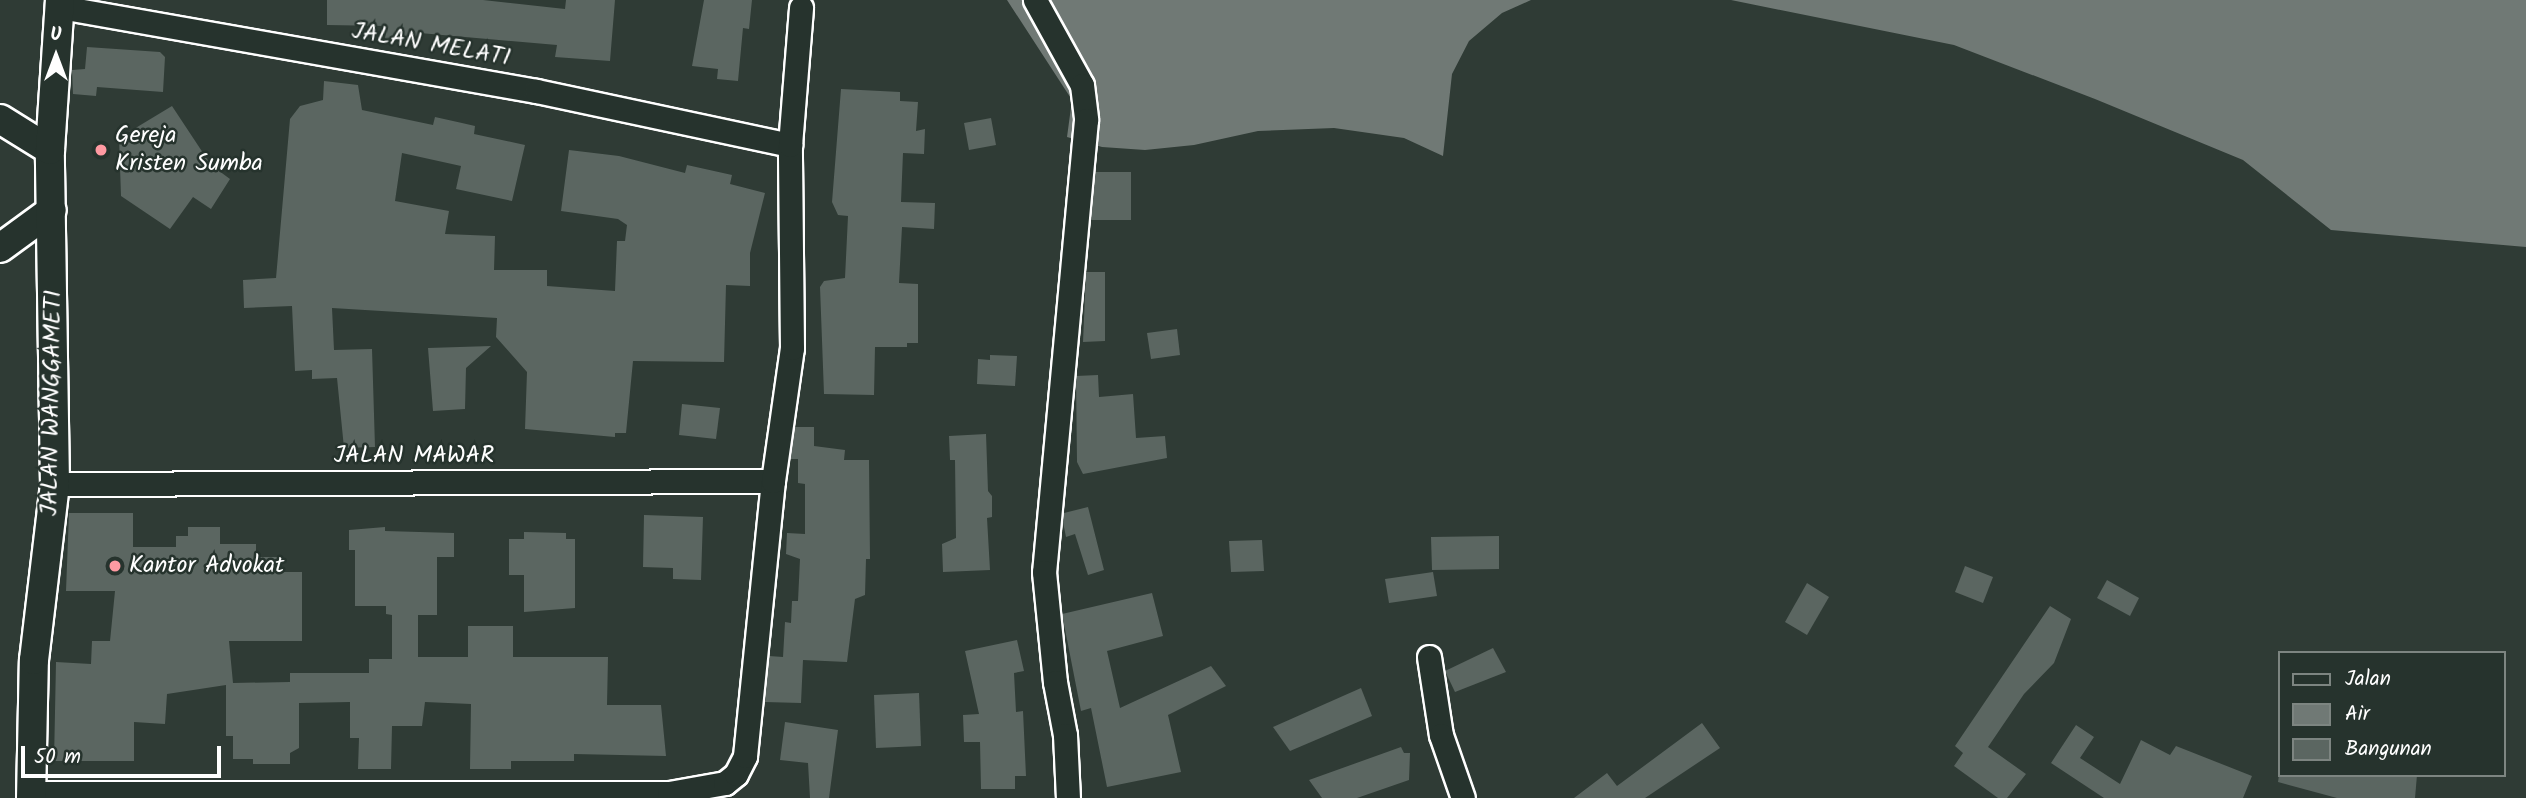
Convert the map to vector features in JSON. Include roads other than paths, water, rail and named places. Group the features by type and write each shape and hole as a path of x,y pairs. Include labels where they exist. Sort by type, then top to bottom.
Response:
{"street":[{"path":"1035,0 1082,85 1086,120 1044,572 1056,692 1065,735 1068,798"},
{"name":"JALAN MELATI","path":"60,4 536,91 790,145"},
{"name":"JALAN WANGGAMETI","path":"31,795 34,660 55,484 50,150 60,4"},
{"path":"31,795 669,793 725,783 736,774 745,756 773,481 792,348 790,145 802,7"},
{"path":"0,119 50,150"},
{"path":"0,248 52,210"},
{"name":"JALAN MAWAR","path":"55,484 773,481"},
{"path":"1429,657 1441,735 1463,798"}],"water":[{"path":"1007,0 1531,0 1502,13 1469,41 1452,74 1443,156 1404,138 1334,128 1258,131 1194,145 1145,150 1102,147 1067,137 1072,100"},
{"path":"1731,0 2526,0 2526,247 2331,230 2243,160 2095,99 1954,45"}],"place":[{"name":"Gereja Kristen Sumba","path":"101,150"},
{"name":"Kantor Advokat","path":"115,566"}]}
